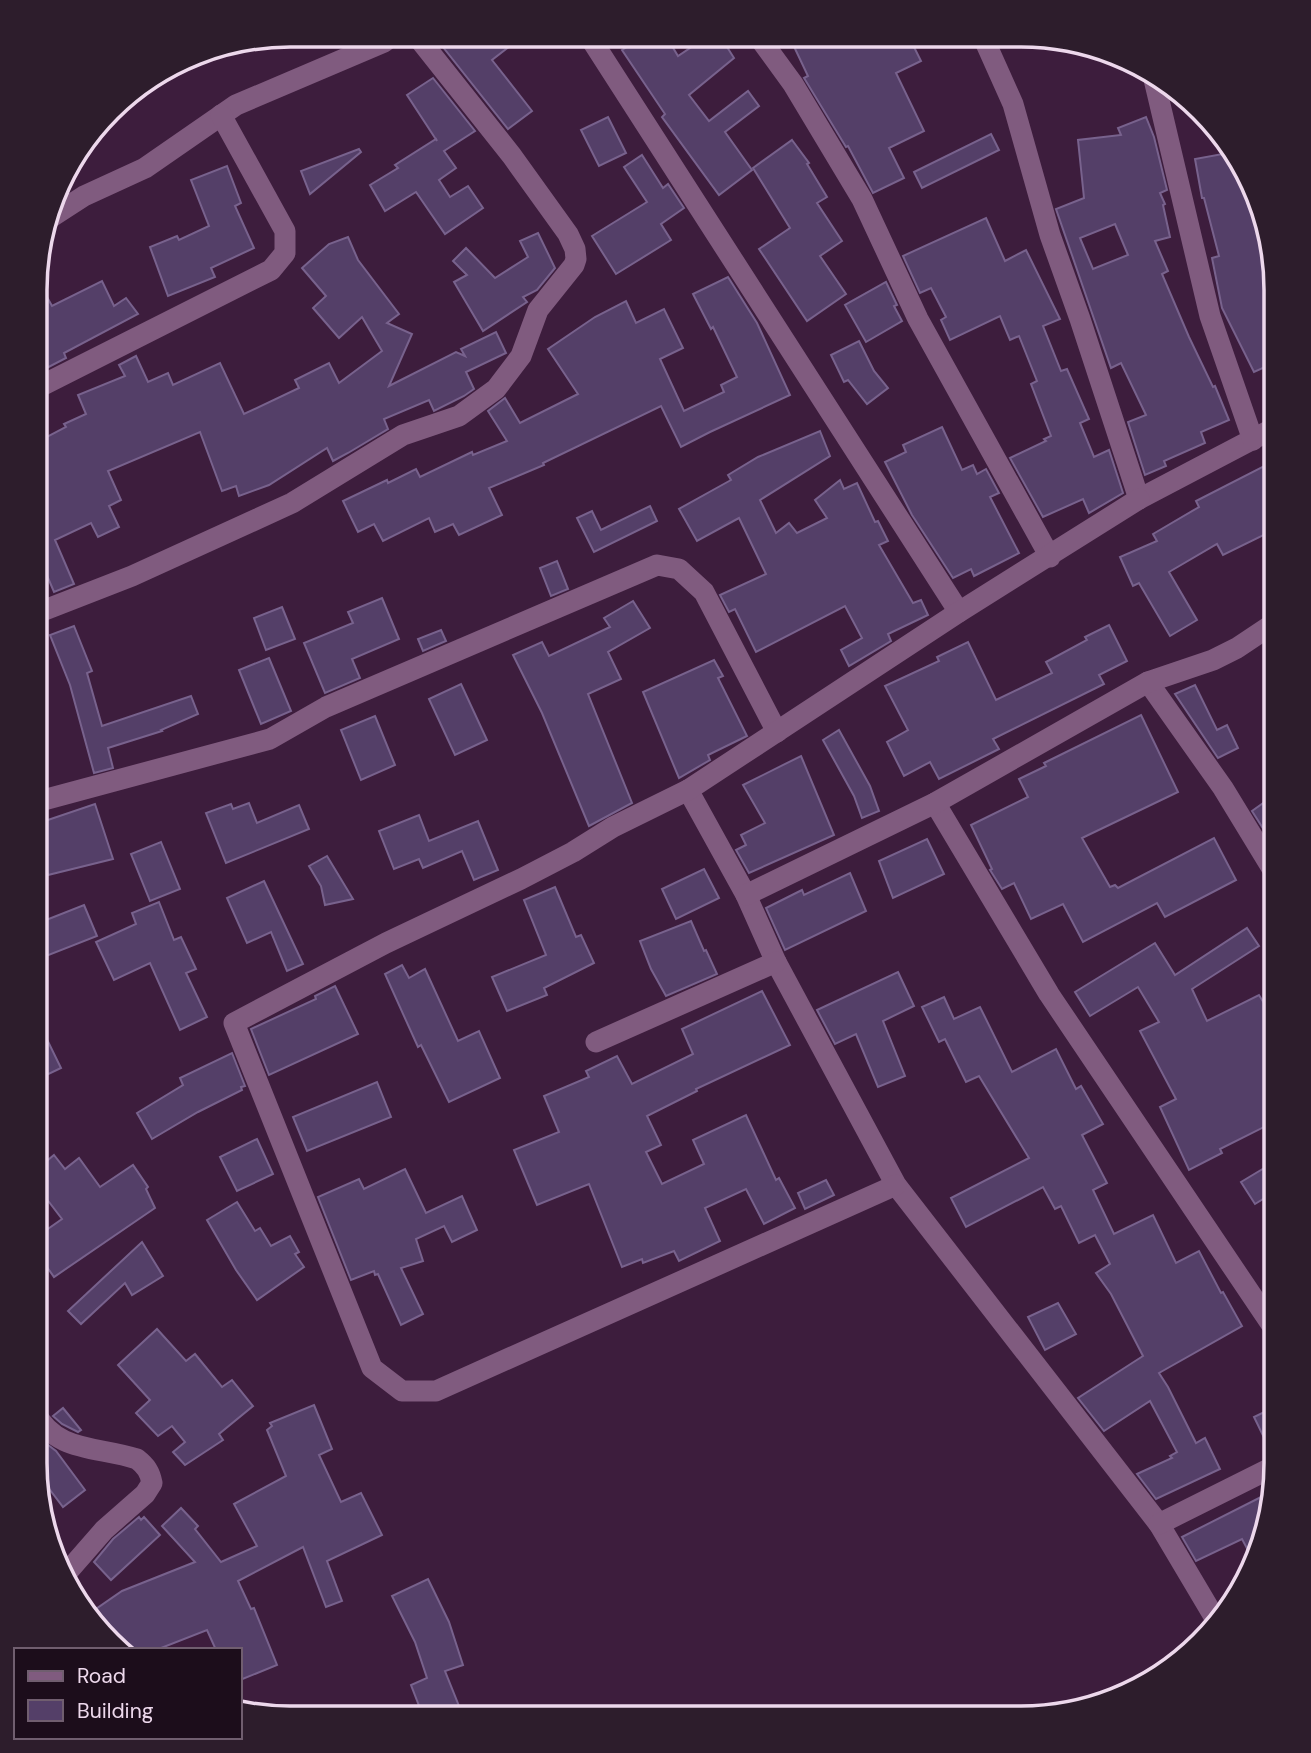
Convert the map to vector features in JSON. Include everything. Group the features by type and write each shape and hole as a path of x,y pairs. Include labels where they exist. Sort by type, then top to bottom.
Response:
{"street":[{"path":"766,47 793,83 862,199 918,319 1050,556"},
{"path":"987,47 1013,104 1050,235 1139,499"},
{"path":"60,212 85,196 145,168 236,105 370,48"},
{"path":"47,609 132,576 292,503 403,435 459,416 496,389 521,356 538,310 574,265 575,249 568,234 512,156 426,48"},
{"path":"596,48 959,612"},
{"path":"1156,88 1210,316 1253,440"},
{"path":"47,383 271,270 285,253 285,231 221,115"},
{"path":"896,1185 436,1391 402,1391 372,1368 234,1023 386,943 532,873 613,827 688,790 959,612 1139,499 1264,434"},
{"path":"47,799 271,740 327,707 657,565 679,569 704,592 777,732"},
{"path":"746,895 935,803 1148,682 1213,660 1264,630"},
{"path":"1148,682 1223,788 1264,855"},
{"path":"688,790 746,895 776,962 896,1185 1159,1524 1211,1612"},
{"path":"935,803 1049,994 1263,1311"},
{"path":"596,1042 776,962"},
{"path":"47,1430 57,1439 136,1459 145,1465 152,1483 145,1494 104,1530 71,1568"},
{"path":"1159,1524 1263,1472"}],"building":[{"path":"673,47 678,56 691,47 727,47 734,58 689,95 709,121 748,91 759,106 725,132 752,170 719,195 662,117 665,114 622,50 626,48"},
{"path":"794,47 914,47 921,61 896,73 924,131 889,148 904,178 873,193 848,146 846,147 804,78 808,76"},
{"path":"444,48 508,48 492,60 532,111 508,129"},
{"path":"433,78 475,131 444,151 456,168 439,180 450,197 468,186 483,208 445,234 416,192 385,211 370,185 398,168 395,165 436,139 407,95"},
{"path":"608,117 626,153 599,166 581,130"},
{"path":"1146,117 1154,137 1167,190 1160,193 1165,204 1163,205 1170,237 1155,241 1168,271 1162,274 1229,420 1201,432 1205,443 1164,461 1166,466 1145,475 1128,422 1146,415 1121,363 1111,368 1056,209 1084,198 1078,140 1121,135 1118,128","holes":["1115,224 1128,255 1093,269 1080,238"]},
{"path":"991,134 999,150 922,188 914,172"},
{"path":"792,140 809,163 807,164 827,197 817,203 842,241 820,256 846,294 807,321 759,249 790,228 753,168"},
{"path":"359,149 361,152 310,194 301,171"},
{"path":"1222,154 1239,183 1251,212 1259,243 1264,291 1264,367 1254,372 1222,308 1212,258 1219,256 1202,198 1195,159"},
{"path":"642,155 663,188 668,184 684,208 661,224 671,240 616,274 592,236 647,202 624,167"},
{"path":"227,166 241,203 235,206 254,248 211,268 215,277 168,296 150,247 177,236 179,240 209,226 191,180"},
{"path":"986,218 1005,261 1026,250 1060,319 1043,326 1061,371 1067,369 1089,419 1080,423 1094,457 1109,450 1123,493 1089,513 1083,499 1043,517 1010,458 1051,436 1031,384 1037,381 1019,336 1010,340 1000,316 950,340 941,320 946,317 931,288 920,293 903,256"},
{"path":"538,233 555,268 537,290 523,297 527,302 483,331 454,282 467,275 453,261 466,248 495,278 528,257 520,241"},
{"path":"348,237 358,260 399,314 387,323 412,334 389,386 456,352 465,356 461,349 496,332 506,353 466,372 474,389 464,396 434,411 429,400 384,419 388,429 333,461 327,448 269,485 239,496 236,486 222,491 200,432 108,471 121,500 109,506 119,527 98,537 91,523 55,540 74,584 54,592 47,576 47,437 66,427 64,424 86,414 78,395 125,376 119,365 136,356 148,382 168,373 173,385 220,363 244,414 299,388 295,380 329,363 339,383 382,351 362,317 339,338 313,308 326,296 302,268 329,244"},
{"path":"728,277 757,323 790,395 681,447 661,406 543,463 544,465 489,488 502,515 459,535 453,524 435,532 429,518 383,541 374,524 358,532 343,501 416,469 420,477 472,452 473,455 507,441 488,411 505,398 520,423 578,394 548,349 595,317 626,301 636,323 664,309 683,348 660,359 684,411 724,392 721,385 737,377 713,327 711,329 693,294"},
{"path":"102,281 114,306 126,298 138,314 64,353 66,358 47,368 47,297 52,306"},
{"path":"886,282 902,321 866,342 845,305"},
{"path":"859,341 874,371 888,388 867,404 848,380 844,382 831,355"},
{"path":"942,427 962,470 973,465 977,474 986,469 999,493 990,497 1019,553 974,576 971,569 953,578 912,515 885,462 906,452 903,445"},
{"path":"820,431 830,456 760,500 776,533 789,523 797,533 827,518 815,500 840,480 844,489 857,483 875,522 878,521 888,541 879,545 913,603 921,600 928,615 888,634 891,641 849,666 841,650 862,638 845,606 756,652 735,609 729,612 720,595 766,574 739,518 697,541 679,509 731,480 728,475 758,457"},
{"path":"1264,466 1264,535 1223,555 1217,544 1169,572 1197,620 1170,636 1139,583 1133,586 1120,557 1157,541 1153,534 1199,507 1196,501"},
{"path":"650,506 657,521 594,552 577,518 592,511 601,530"},
{"path":"557,561 568,589 551,596 540,568"},
{"path":"382,598 399,639 352,659 360,678 325,693 304,643 353,623 348,612"},
{"path":"633,601 650,628 608,652 621,679 588,694 632,803 589,826 542,713 513,655 542,642 549,656 610,627 604,618"},
{"path":"282,607 295,639 266,650 254,618"},
{"path":"1109,625 1127,661 1099,675 1104,684 993,739 999,749 939,779 930,762 904,776 887,742 908,730 885,686 939,661 937,657 968,642 996,700 1052,673 1046,662"},
{"path":"74,626 92,671 87,673 102,726 191,696 198,714 162,731 108,748 113,768 94,773 70,685 50,635"},
{"path":"441,630 446,641 423,651 418,639"},
{"path":"269,658 291,711 261,724 239,670"},
{"path":"714,660 723,676 718,678 747,736 708,755 710,760 679,778 643,692"},
{"path":"461,684 487,740 455,755 429,699"},
{"path":"1195,685 1217,730 1227,725 1238,748 1218,758 1175,694"},
{"path":"1141,715 1178,792 1082,838 1110,887 1115,885 1118,888 1214,838 1236,880 1165,917 1157,903 1083,942 1063,904 1031,919 1014,883 1002,889 990,870 992,869 971,825 1028,797 1019,779 1046,766 1044,763"},
{"path":"375,716 395,765 361,780 341,730"},
{"path":"839,730 870,786 879,811 862,818 854,796 823,740"},
{"path":"801,756 834,835 749,873 736,850 746,845 741,835 765,823 743,785"},
{"path":"249,803 257,823 299,805 309,829 226,863 206,813 231,804 233,809"},
{"path":"1264,803 1264,829 1252,811"},
{"path":"95,804 113,859 48,875 47,820"},
{"path":"419,815 429,841 478,821 498,870 474,880 462,851 423,868 419,859 394,869 379,831"},
{"path":"927,839 944,874 893,898 879,861"},
{"path":"161,842 180,889 150,901 131,854"},
{"path":"327,856 353,899 325,905 321,886 309,866"},
{"path":"704,869 719,898 676,919 662,889"},
{"path":"850,873 866,911 785,950 766,908 802,890 804,895"},
{"path":"264,881 303,964 287,971 271,932 247,943 227,898"},
{"path":"555,887 576,937 581,935 594,963 544,988 547,995 507,1011 492,977 546,955 524,900"},
{"path":"159,902 174,940 181,937 196,969 186,973 207,1017 180,1030 150,963 114,980 96,942 136,924 132,913"},
{"path":"84,905 97,936 47,956 47,920"},
{"path":"691,921 717,974 666,996 640,941"},
{"path":"1247,928 1259,946 1192,989 1207,1021 1259,995 1263,1002 1263,1127 1220,1149 1222,1153 1189,1170 1160,1107 1176,1099 1140,1031 1159,1022 1138,987 1090,1016 1075,992 1155,943 1175,975"},
{"path":"402,965 409,978 425,969 458,1041 479,1031 500,1078 449,1102 421,1045 418,1047 385,974"},
{"path":"898,972 914,1006 883,1021 905,1076 878,1087 856,1034 835,1044 817,1010"},
{"path":"335,986 358,1034 269,1075 251,1029 316,999 315,996"},
{"path":"762,991 790,1045 696,1089 697,1091 647,1116 661,1145 646,1152 662,1184 704,1164 693,1140 746,1115 776,1180 779,1178 795,1208 764,1224 746,1189 705,1208 720,1241 679,1261 674,1251 643,1263 642,1259 622,1267 589,1184 537,1205 514,1150 559,1132 544,1096 589,1077 586,1071 617,1056 632,1084 693,1054 682,1029"},
{"path":"944,997 954,1019 980,1007 1012,1072 1056,1049 1076,1089 1081,1086 1103,1124 1082,1135 1107,1183 1093,1190 1114,1234 1153,1215 1176,1263 1199,1251 1221,1293 1223,1292 1242,1326 1159,1373 1196,1443 1205,1438 1220,1469 1156,1499 1137,1474 1172,1458 1170,1456 1177,1452 1150,1401 1104,1431 1078,1398 1143,1356 1111,1294 1096,1273 1110,1264 1095,1235 1079,1243 1061,1206 1055,1209 1043,1187 966,1227 951,1198 1029,1158 979,1076 966,1082 945,1039 939,1042 922,1007"},
{"path":"47,1039 61,1068 47,1075"},
{"path":"232,1053 245,1086 241,1087 242,1090 152,1139 137,1113 183,1085 180,1078"},
{"path":"377,1082 391,1117 307,1151 293,1117"},
{"path":"257,1139 273,1174 237,1191 220,1157"},
{"path":"54,1155 65,1169 79,1158 100,1187 133,1165 148,1187 146,1189 155,1208 54,1277 47,1267 47,1230 62,1219 47,1199 47,1161"},
{"path":"405,1169 426,1213 462,1196 477,1230 452,1242 444,1226 416,1239 423,1261 401,1268 423,1314 401,1325 378,1274 375,1275 374,1271 351,1280 318,1197 359,1179 364,1189"},
{"path":"1263,1169 1263,1199 1255,1204 1241,1182"},
{"path":"826,1180 834,1195 805,1209 798,1193"},
{"path":"237,1202 255,1231 260,1228 271,1246 290,1236 299,1252 295,1254 304,1267 257,1300 207,1220"},
{"path":"142,1242 163,1276 132,1295 125,1283 81,1324 68,1311"},
{"path":"1058,1303 1076,1334 1045,1350 1028,1317"},
{"path":"157,1329 186,1361 195,1354 222,1387 232,1380 253,1406 219,1434 223,1440 185,1465 173,1452 185,1442 172,1426 158,1436 136,1413 150,1400 118,1365"},
{"path":"314,1405 332,1449 319,1455 341,1502 361,1493 382,1535 327,1561 342,1601 326,1607 303,1547 238,1581 251,1609 254,1608 277,1665 242,1679 242,1648 215,1648 207,1630 161,1648 134,1648 96,1609 122,1591 195,1562 162,1526 181,1508 198,1526 195,1529 221,1562 257,1546 234,1504 286,1476 267,1430 272,1426 270,1423"},
{"path":"63,1408 81,1430 78,1432 62,1424 53,1416"},
{"path":"1263,1413 1263,1436 1254,1417"},
{"path":"47,1444 56,1451 85,1490 63,1507 49,1489"},
{"path":"1261,1497 1248,1549 1242,1539 1196,1561 1182,1537"},
{"path":"139,1517 141,1520 144,1517 160,1535 111,1580 94,1562 113,1539"},
{"path":"428,1579 449,1622 463,1665 445,1671 459,1706 419,1706 411,1685 427,1678 415,1642 392,1596"}]}
